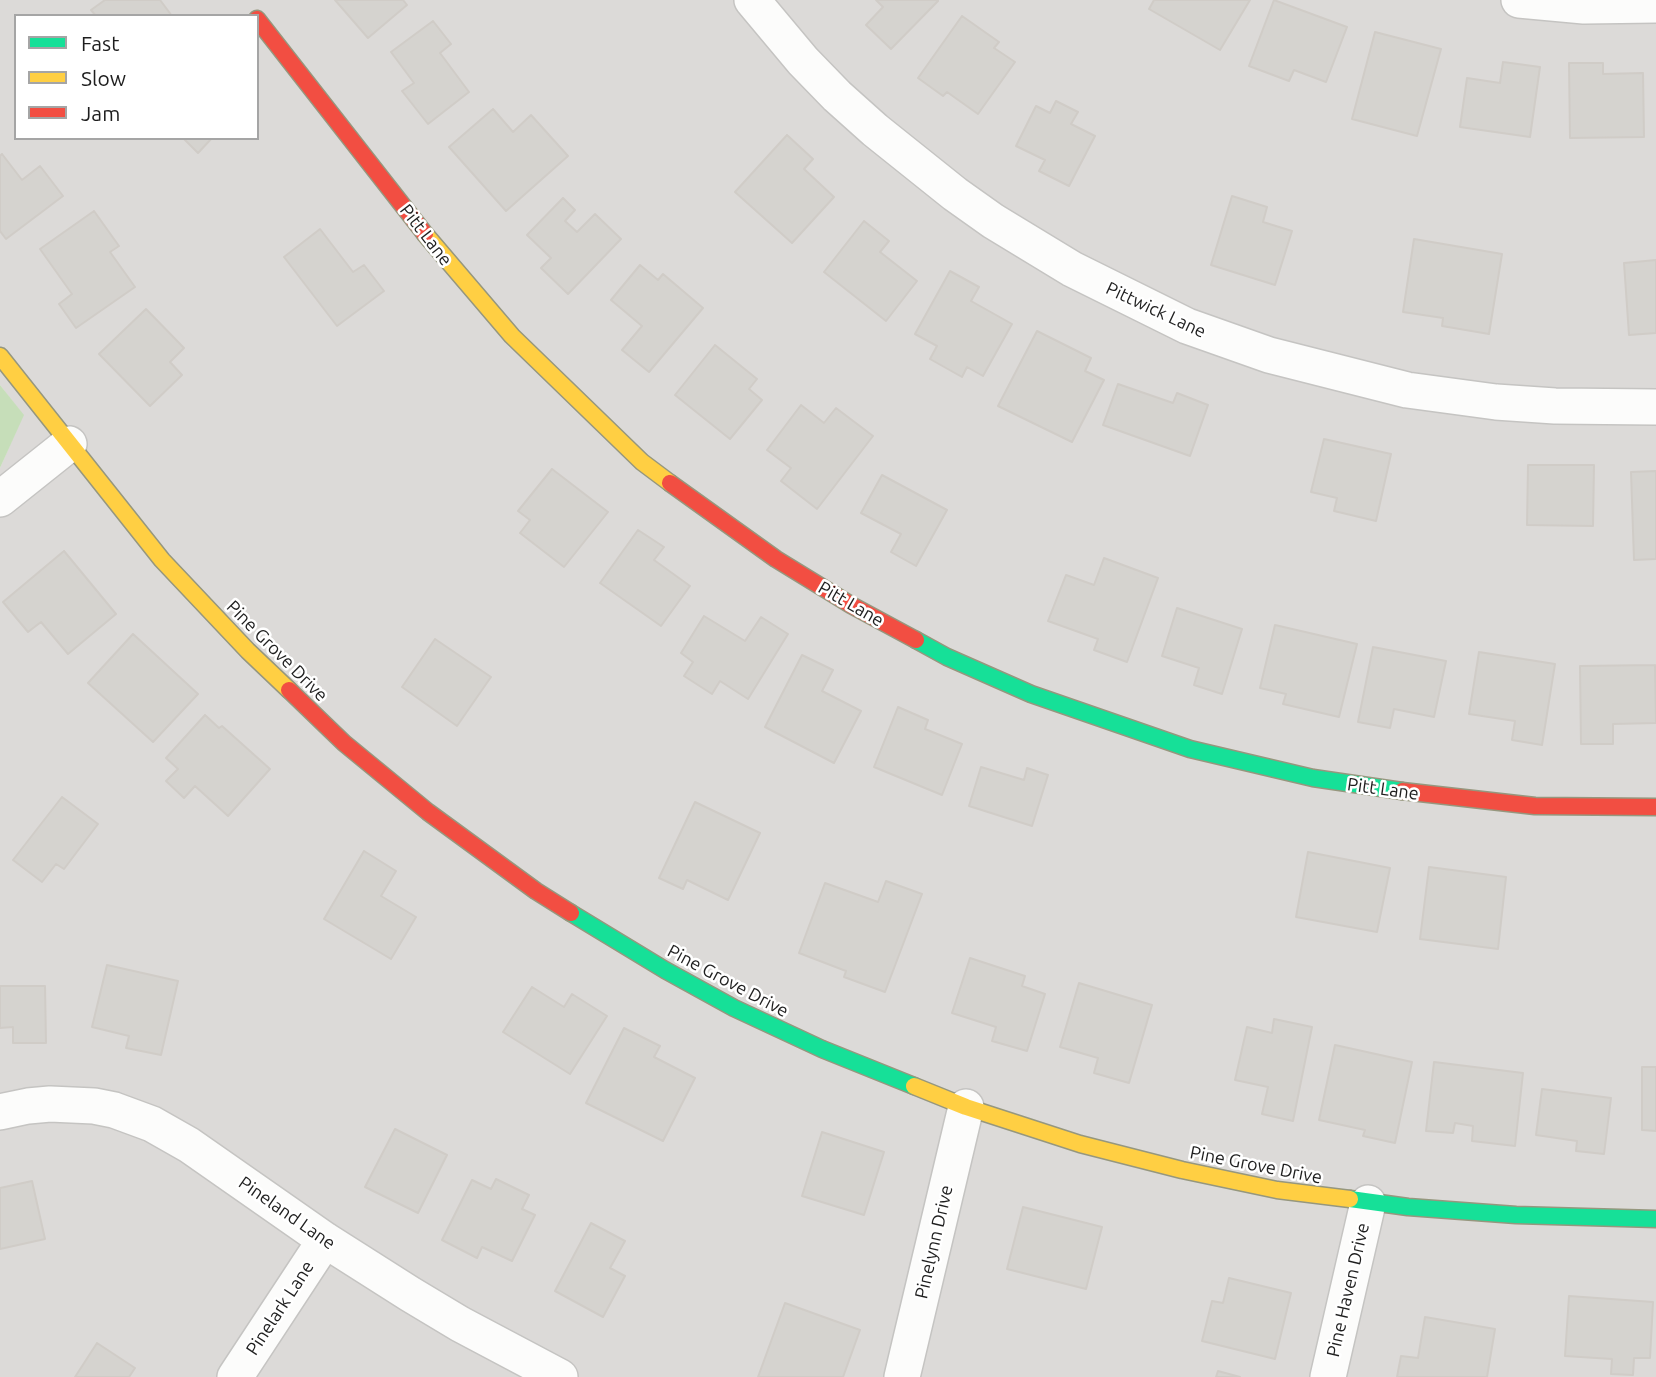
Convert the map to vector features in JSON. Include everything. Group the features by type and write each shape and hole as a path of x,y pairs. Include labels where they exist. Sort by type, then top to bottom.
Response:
{"street":[{"name":"Pitt Lane","path":"243,0 254,14"},
{"name":"Pittwick Lane","path":"752,0 803,61 837,96 955,194 1003,228 1072,270 1175,321 1269,355 1407,390 1531,405 1656,407"},
{"path":"1519,0 1584,6 1656,5"},
{"name":"Pitt Lane","path":"259,21 449,265 512,336 582,406 642,461 711,514 776,559 851,605 947,657 1031,694 1189,749 1313,778 1439,797 1535,806 1656,807"},
{"name":"Pine Grove Drive","path":"0,356 162,560 282,685 370,765 505,869 603,933 734,1008 812,1045 966,1107 1080,1144 1182,1170 1277,1190 1368,1203 1502,1215 1656,1219"},
{"path":"0,499 69,444"},
{"name":"Pineland Lane","path":"0,1112 28,1106 73,1105 114,1110 134,1116 189,1145 325,1240 460,1324 560,1377"},
{"name":"Pinelynn Drive","path":"902,1377 966,1107"},
{"name":"Pine Haven Drive","path":"1328,1377 1368,1203"},
{"name":"Pinelark Lane","path":"235,1377 325,1240"}],"shaded area":[{"path":"0,0 1656,0 1656,1377 0,1377 0,468 23,415 0,385"}],"green space":[{"path":"0,385 24,415 0,468"}],"building":[{"path":"105,0 160,0 170,14 94,14 91,10"},
{"path":"335,0 403,0 407,5 368,38"},
{"path":"876,0 938,1 891,49 866,25 883,7"},
{"path":"1154,0 1250,0 1220,50 1149,9"},
{"path":"1274,0 1347,27 1326,82 1294,70 1289,81 1249,66"},
{"path":"962,16 999,42 994,48 1015,62 978,114 947,92 943,96 918,78"},
{"path":"433,21 451,44 440,53 469,92 428,124 402,91 414,83 391,52"},
{"path":"1375,32 1441,49 1417,136 1352,119"},
{"path":"1503,62 1540,67 1530,137 1460,127 1467,78 1500,83"},
{"path":"1569,63 1603,63 1603,74 1643,73 1644,137 1570,138"},
{"path":"1056,101 1078,112 1071,124 1095,136 1069,186 1039,171 1045,160 1016,146 1036,106 1050,113"},
{"path":"493,109 513,132 531,115 568,156 506,211 449,147"},
{"path":"787,135 813,159 804,169 834,197 792,243 735,192"},
{"path":"185,140 210,140 198,153"},
{"path":"2,154 22,180 40,166 63,196 6,239 0,231"},
{"path":"1232,196 1267,207 1263,222 1292,231 1275,285 1211,265"},
{"path":"563,198 575,210 565,221 577,232 595,214 621,239 568,294 541,268 551,258 527,235"},
{"path":"94,211 119,246 110,252 135,287 76,328 59,304 72,294 40,249"},
{"path":"864,221 889,241 880,252 917,281 886,321 824,272"},
{"path":"320,229 353,272 364,265 384,291 337,326 284,257"},
{"path":"1414,239 1502,254 1489,334 1442,326 1443,318 1403,312"},
{"path":"1656,260 1656,333 1629,335 1624,263"},
{"path":"640,265 658,280 663,274 703,308 649,372 622,350 642,326 611,300"},
{"path":"950,271 979,287 971,301 1012,324 983,376 967,367 962,377 930,359 937,346 915,334"},
{"path":"146,309 184,348 170,362 182,375 150,406 99,354"},
{"path":"1037,331 1091,358 1085,371 1104,380 1072,442 998,406"},
{"path":"715,345 757,379 749,389 762,400 730,439 675,395"},
{"path":"1118,384 1173,403 1177,393 1208,405 1190,456 1103,425"},
{"path":"801,405 824,423 836,408 873,436 817,509 781,481 791,468 767,450"},
{"path":"1324,439 1391,454 1376,521 1334,511 1337,498 1311,492"},
{"path":"1528,465 1594,465 1593,526 1527,525"},
{"path":"552,469 608,512 564,567 520,533 530,520 518,511"},
{"path":"1656,471 1656,559 1634,560 1631,472"},
{"path":"882,475 947,510 916,566 891,552 901,534 861,513"},
{"path":"638,530 664,547 654,560 690,586 661,626 600,583"},
{"path":"64,551 116,614 68,654 41,622 28,632 3,602"},
{"path":"1104,558 1158,578 1127,662 1094,650 1098,639 1048,621 1066,575 1094,585"},
{"path":"1177,608 1242,629 1222,694 1194,685 1199,668 1162,656"},
{"path":"704,616 745,641 761,617 788,634 748,699 720,681 712,694 684,676 693,662 681,653"},
{"path":"1275,625 1357,644 1339,717 1283,704 1286,694 1260,688"},
{"path":"133,634 198,694 153,742 88,683"},
{"path":"435,639 491,677 457,726 402,687"},
{"path":"1373,647 1446,661 1434,717 1394,709 1390,728 1358,722"},
{"path":"1479,652 1555,664 1542,745 1512,740 1515,721 1469,714"},
{"path":"802,655 833,670 822,691 861,711 834,763 765,727"},
{"path":"1655,665 1656,723 1613,724 1613,744 1581,744 1580,666"},
{"path":"898,707 928,720 925,729 962,744 942,795 874,767"},
{"path":"205,715 219,728 222,726 270,769 228,816 195,786 184,798 166,781 178,769 166,758"},
{"path":"981,767 1024,780 1027,768 1048,775 1032,826 969,806"},
{"path":"62,797 98,824 64,869 56,864 42,882 13,860"},
{"path":"695,802 760,833 728,900 687,880 683,889 659,878"},
{"path":"364,851 396,871 381,896 416,917 391,959 324,919"},
{"path":"1308,852 1390,868 1377,932 1296,917"},
{"path":"1429,867 1506,877 1498,949 1420,939"},
{"path":"886,881 922,894 885,992 844,977 846,971 799,953 825,883 878,902"},
{"path":"970,958 1025,976 1022,986 1045,994 1027,1051 992,1041 996,1027 952,1013"},
{"path":"107,965 178,981 161,1055 126,1048 129,1036 92,1027"},
{"path":"1079,983 1152,1005 1129,1083 1094,1073 1098,1058 1060,1047"},
{"path":"0,986 45,986 46,1043 13,1043 13,1027 0,1028"},
{"path":"532,987 564,1007 572,994 607,1016 570,1074 503,1032"},
{"path":"1274,1019 1312,1027 1293,1121 1262,1114 1268,1087 1235,1080 1247,1027 1272,1033"},
{"path":"624,1028 660,1046 654,1057 695,1078 663,1141 586,1103"},
{"path":"1335,1045 1412,1062 1395,1143 1363,1136 1365,1130 1319,1120"},
{"path":"1434,1062 1523,1073 1515,1146 1472,1141 1473,1126 1455,1123 1453,1133 1426,1131"},
{"path":"1642,1067 1656,1067 1656,1131 1642,1130"},
{"path":"1542,1089 1611,1098 1604,1154 1576,1151 1577,1141 1536,1135"},
{"path":"395,1129 447,1155 418,1213 365,1187"},
{"path":"822,1132 884,1152 864,1215 802,1196"},
{"path":"496,1179 529,1195 522,1209 535,1215 512,1261 482,1247 477,1258 442,1240 472,1180 491,1189"},
{"path":"32,1181 45,1239 0,1249 0,1188"},
{"path":"1023,1207 1102,1227 1086,1289 1007,1269"},
{"path":"591,1223 625,1241 610,1268 625,1276 603,1317 555,1291"},
{"path":"1229,1278 1291,1293 1275,1359 1202,1341 1212,1301 1223,1303"},
{"path":"1569,1296 1653,1302 1650,1358 1634,1358 1633,1375 1611,1374 1612,1359 1565,1356"},
{"path":"785,1303 860,1330 843,1377 758,1377"},
{"path":"1425,1317 1495,1329 1487,1377 1397,1377 1401,1356 1418,1358"},
{"path":"97,1343 135,1368 129,1377 75,1377"},
{"path":"1218,1371 1240,1377 1216,1377"}],"traffic: fast":[{"path":"916,640 947,657 1031,694 1190,749 1313,778 1402,791"},
{"path":"571,913 734,1008 822,1049 914,1086"},
{"path":"1350,1199 1408,1207 1516,1215 1656,1219"}],"traffic: slow":[{"path":"425,234 512,336 642,462 670,483"},
{"path":"0,356 162,560 289,690"},
{"path":"914,1086 966,1107 1080,1144 1182,1170 1277,1190 1350,1199"}],"traffic: jam":[{"path":"259,22 425,234"},
{"path":"670,483 776,559 851,605 916,640"},
{"path":"289,690 344,743 428,812 536,891 571,913"},
{"path":"1402,791 1535,806 1656,807"}]}
